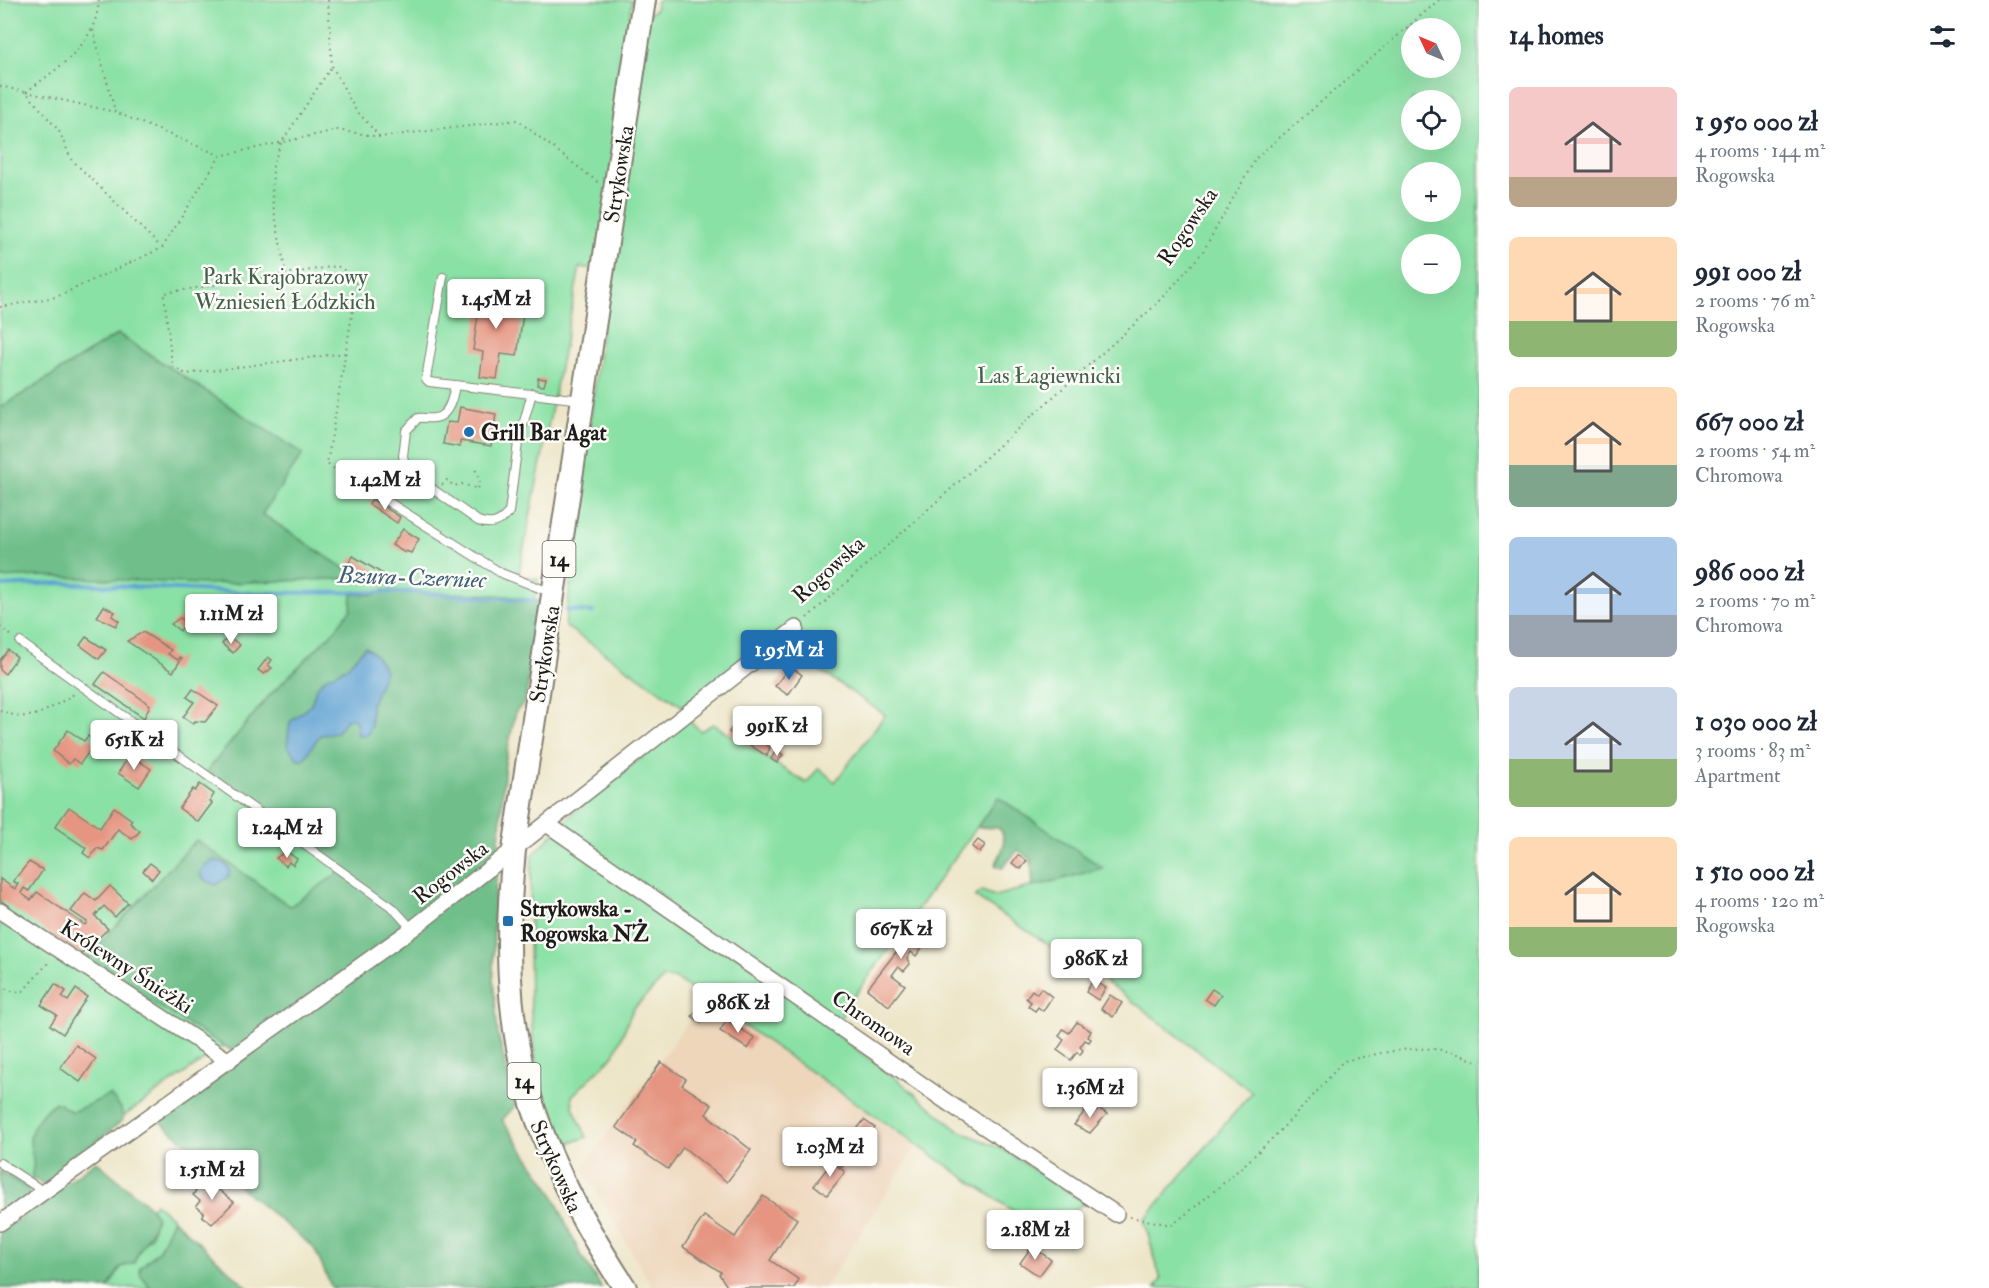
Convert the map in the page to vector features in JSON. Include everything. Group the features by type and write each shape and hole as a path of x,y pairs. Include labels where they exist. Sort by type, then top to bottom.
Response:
{"main road":[{"name":"Strykowska","path":"625,1288 582,1221 554,1165 524,1082 513,1026 508,974 508,921 514,850 644,0"}],"street":[{"name":"Rogowska","path":"0,1223 412,929 796,628"},
{"name":"Chromowa","path":"547,824 947,1102 1116,1214"},
{"name":"Królewny Śnieżki","path":"0,911 229,1061"}],"lane":[{"path":"443,277 425,377 429,382 583,400"},
{"path":"455,385 450,404 444,413 433,419 418,418 410,424 404,437 407,471 478,522 487,524 504,518 509,512 518,443 532,393"},
{"path":"371,491 501,573 554,594"},
{"path":"20,642 393,908 412,929"},
{"path":"0,1163 37,1187 42,1194"}],"path":[{"path":"99,0 93,30 115,112"},
{"path":"328,0 332,66 355,109 380,137"},
{"name":"Rogowska","path":"796,628 1160,302 1202,253 1256,158 1439,0"},
{"path":"26,92 71,58 93,30"},
{"path":"286,274 272,200 273,165 281,142 332,66"},
{"path":"0,86 115,112 220,156 337,130 380,137 517,120 615,195"},
{"path":"26,92 59,131 71,159 162,248"},
{"path":"0,307 56,297 162,248 220,156"},
{"path":"345,353 192,374 172,366 165,293 337,266 356,280 345,353 327,464 371,491"},
{"path":"438,494 445,481 454,486 462,484 478,489 480,482 474,466"},
{"path":"0,627 20,642"},
{"path":"0,710 28,718 42,713 85,687"},
{"path":"0,986 14,992 23,991 60,949"},
{"path":"1116,1214 1172,1225 1224,1185 1300,1113 1343,1060 1414,1047 1462,1053 1479,1064"}],"shaded area":[{"path":"704,1000 916,1147 825,1288 653,1288 582,1168"}],"green space":[{"name":"Las Łagiewnicki","path":"0,0 632,0 628,26 655,10 657,0 1476,0 1479,4 1479,1288 1155,1288 1161,1280 1144,1220 1252,1092 1115,988 975,897 982,891 995,896 1102,868 998,798 843,1012 838,1036 898,1080 958,1130 1004,1150 1085,1203 1058,1220 1044,1215 1048,1229 1035,1226 676,979 664,978 633,1009 614,1055 572,1096 573,1107 587,1137 570,1143 554,1122 542,1090 535,1051 529,964 532,856 576,810 688,720 701,731 713,724 806,783 819,768 835,782 885,715 769,636 708,689 682,706 565,626 609,271 580,267 518,577 538,579 487,861 0,1203"},
{"path":"118,334 303,454 262,514 359,578 205,584 40,576 0,578 0,408"},
{"path":"384,590 498,595 541,601 525,702 516,711 505,762 494,907 493,978 498,1034 515,1106 502,1120 551,1190 580,1254 602,1288 332,1288 314,1248 158,1120 244,1058 83,961 196,840 290,906 343,870 207,771 268,697 336,629 351,609 352,594 374,595"},
{"path":"998,797 1103,868 1033,887 1031,860 1018,850 1002,868 995,865 1000,856 1004,837 999,828 977,827"},
{"path":"110,1095 121,1108 123,1120 80,1155 80,1161 45,1186 31,1177 33,1162 31,1136 33,1128 47,1109 56,1102 72,1112"},
{"path":"96,1161 151,1208 156,1216 152,1229 134,1263 121,1267 108,1288 0,1288 0,1233"},
{"path":"0,1172 29,1189 29,1196 0,1217"},
{"path":"155,1203 173,1219 159,1250 140,1268 141,1276 151,1288 108,1288 121,1267 134,1263 143,1243 151,1236 156,1216 151,1208"},
{"path":"173,1219 248,1288 195,1288 192,1285 188,1288 151,1288 141,1276 140,1268 159,1250"}],"water":[{"path":"365,647 377,657 385,671 371,705 371,727 367,735 358,735 356,721 351,718 346,720 336,733 320,735 304,759 298,759 287,746 290,722 311,705 316,688 325,678 346,668"},
{"path":"215,860 225,863 230,870 228,877 216,885 204,880 199,874 206,864"}],"building":[{"path":"491,284 501,285 500,290 508,291 506,306 518,308 518,313 523,314 517,356 501,354 497,379 480,377 483,352 473,350 482,287 491,289"},
{"path":"538,378 546,379 544,386 537,385"},
{"name":"Grill Bar Agat","path":"460,407 496,414 491,446 460,441 460,447 443,444 447,422 457,423"},
{"path":"372,499 400,517 397,523 369,504"},
{"path":"403,529 419,539 411,553 406,551 405,553 392,545"},
{"path":"353,556 388,577 383,587 347,566"},
{"path":"104,606 115,612 112,616 119,621 116,626 97,617"},
{"path":"180,618 186,622 180,631 171,624"},
{"path":"143,632 171,650 168,654 178,660 182,658 173,672 127,641"},
{"path":"228,636 240,645 233,653 222,644"},
{"path":"86,637 106,650 99,659 80,645"},
{"path":"8,650 17,657 5,674 0,670 0,660"},
{"path":"268,657 272,660 268,665 272,668 264,674 258,670"},
{"path":"790,666 802,675 788,695 775,686"},
{"path":"104,672 150,705 144,718 95,684"},
{"path":"193,689 218,706 205,722 195,721 193,724 183,717 194,702 187,697"},
{"path":"734,724 749,733 754,724 762,730 756,738 770,747 767,756 729,732"},
{"path":"68,730 84,741 88,736 96,742 80,764 73,759 69,764 53,751"},
{"path":"776,750 783,755 777,763 771,759"},
{"path":"130,755 151,769 139,787 118,773"},
{"path":"200,784 214,794 210,801 212,803 198,822 179,808 193,789 195,791"},
{"path":"69,807 100,828 114,807 132,820 130,823 140,831 132,839 118,829 103,850 97,848 90,858 83,853 86,848 55,827"},
{"path":"978,840 985,845 980,853 972,847"},
{"path":"286,851 297,859 293,865 289,862 286,866 276,858"},
{"path":"1018,855 1027,861 1021,869 1012,863"},
{"path":"29,862 43,870 29,891 24,888 21,893 31,900 37,892 85,925 87,922 71,911 85,893 96,901 110,886 128,903 115,917 104,906 95,916 108,929 80,955 0,900 0,879 15,889 18,884 13,881"},
{"path":"150,863 159,870 152,879 143,871"},
{"path":"917,914 936,928 916,956 911,952 907,959 910,964 904,971 898,967 892,975 905,985 889,1006 867,989 904,942 899,938"},
{"path":"1093,980 1106,988 1098,1000 1086,992"},
{"path":"55,984 66,991 62,997 68,1001 76,989 87,997 63,1034 50,1025 57,1015 41,1005"},
{"path":"1041,988 1052,997 1043,1011 1038,1007 1035,1011 1028,1006 1031,1002 1026,998 1032,990 1037,994"},
{"path":"1212,989 1221,995 1214,1005 1205,999"},
{"path":"1110,995 1122,1003 1113,1017 1101,1009"},
{"path":"704,1000 711,1005 701,1023 692,1016"},
{"path":"727,1020 755,1038 748,1049 720,1031"},
{"path":"1077,1022 1091,1031 1088,1037 1091,1039 1089,1042 1085,1040 1080,1047 1083,1050 1080,1055 1077,1052 1071,1060 1057,1050 1064,1040 1059,1036 1063,1029 1069,1033"},
{"path":"76,1045 96,1059 80,1082 60,1068"},
{"path":"661,1062 686,1079 682,1085 712,1105 706,1114 751,1150 727,1182 683,1147 668,1169 634,1146 637,1142 616,1127"},
{"path":"1089,1106 1096,1111 1098,1108 1107,1114 1090,1133 1074,1125"},
{"path":"864,1120 875,1128 842,1167 833,1160"},
{"path":"832,1162 845,1172 827,1195 814,1185"},
{"path":"205,1179 234,1202 212,1224 202,1216 204,1213 196,1206 200,1201 193,1195"},
{"path":"763,1196 797,1219 770,1260 799,1280 794,1288 728,1288 719,1274 721,1272 683,1247 704,1216 735,1237"},
{"path":"1032,1246 1051,1260 1039,1276 1020,1263"}],"waterway":[{"name":"Bzura-Czerniec","path":"0,586 60,583 255,593 413,592 535,601"},
{"name":"Bzura-Czerniec","path":"566,610 593,612"}],"place":[{"name":"Grill Bar Agat","path":"469,432"},
{"name":"Strykowska - Rogowska NŻ","path":"508,921"}],"park label":[{"name":"Park Krajobrazowy Wzniesień Łódzkich","path":"285,288"}]}
